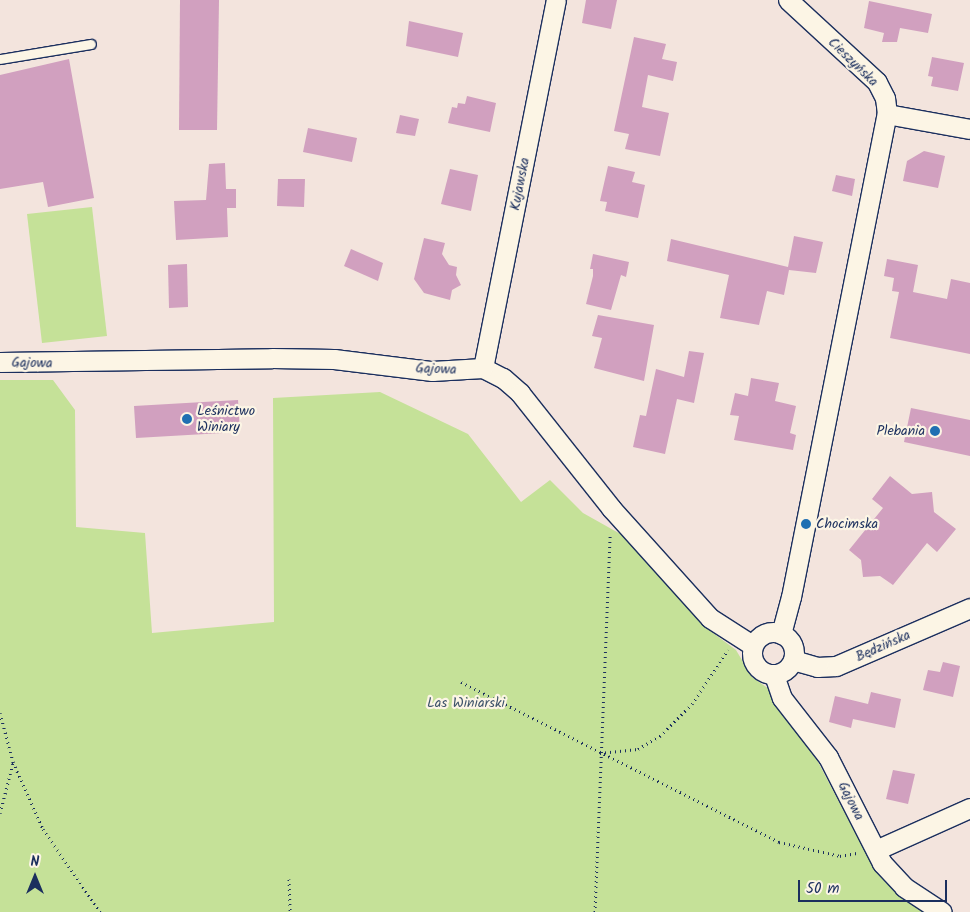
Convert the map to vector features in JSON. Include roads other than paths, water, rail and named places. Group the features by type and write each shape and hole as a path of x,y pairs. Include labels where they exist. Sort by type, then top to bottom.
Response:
{"street":[{"name":"Kujawska","path":"483,368 556,0"},
{"name":"Cieszyńska","path":"788,0 877,82 885,98 887,114"},
{"path":"781,634 792,597 887,114 970,129"},
{"name":"Gajowa","path":"0,362 272,358 334,359 432,371 483,368"},
{"path":"483,368 503,378 520,393 612,508 710,618 745,642 755,665 774,676 786,670 793,660 791,642 781,634 762,635 745,642"},
{"name":"Będzińska","path":"793,660 817,666 836,666 970,608"},
{"name":"Gajowa","path":"774,676 782,698 828,757 882,863 898,881 942,912"},
{"path":"876,850 970,808"}],"lane":[{"path":"0,59 91,44"}],"place":[{"name":"Leśnictwo Winiary","path":"187,419"},
{"name":"Plebania","path":"935,431"},
{"name":"Chocimska","path":"806,524"}],"park label":[{"name":"Las Winiarski","path":"466,703"}]}
